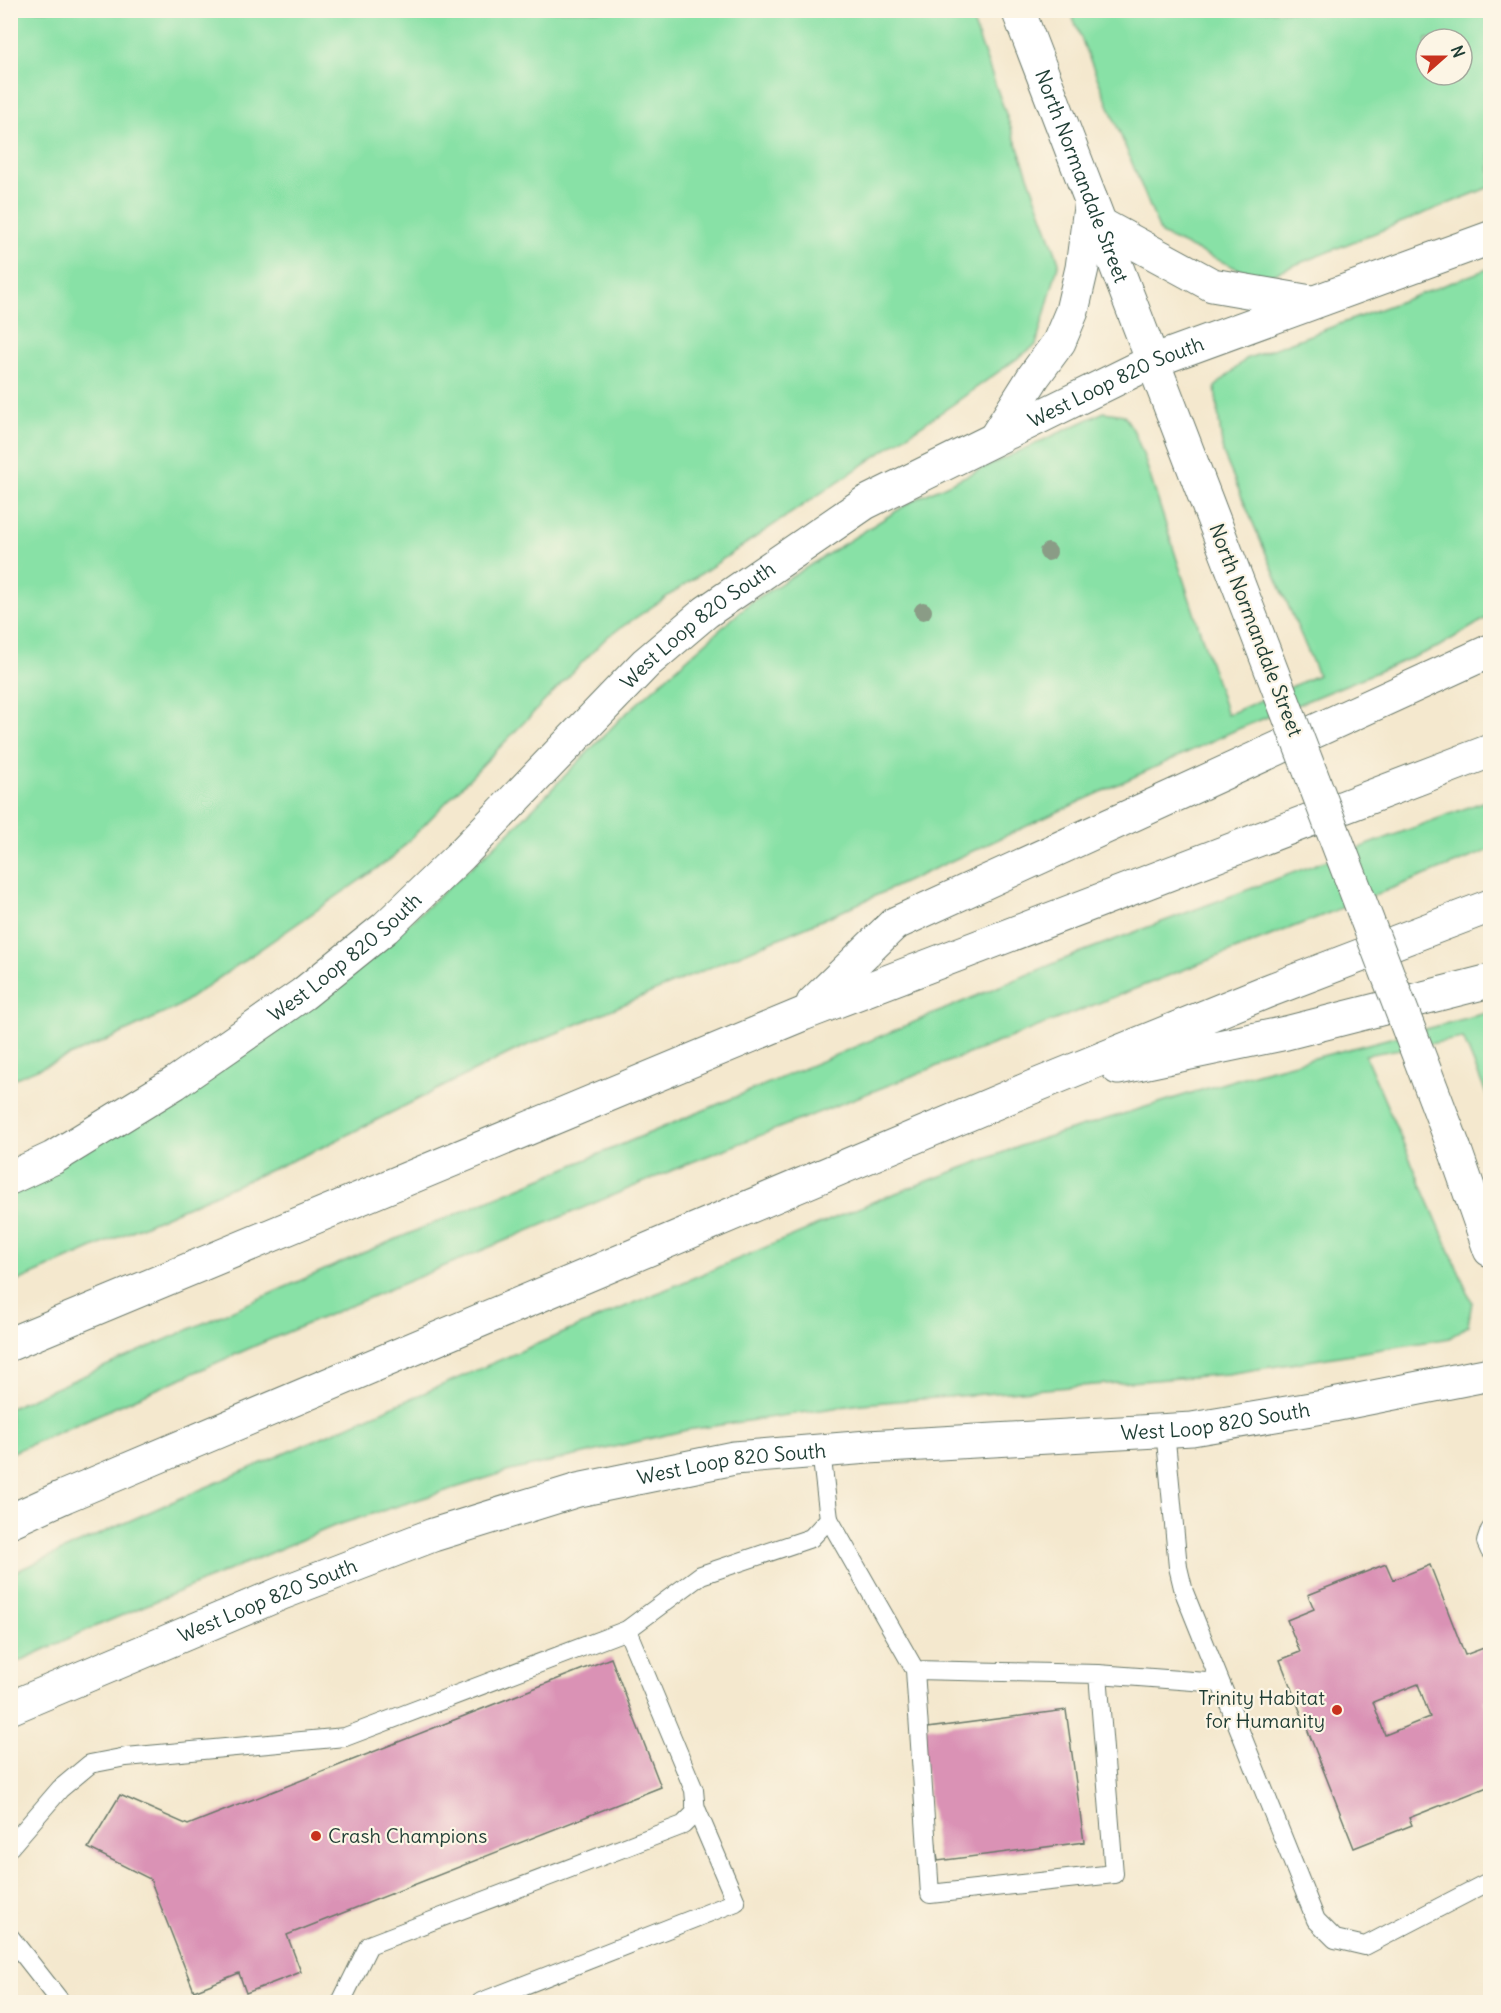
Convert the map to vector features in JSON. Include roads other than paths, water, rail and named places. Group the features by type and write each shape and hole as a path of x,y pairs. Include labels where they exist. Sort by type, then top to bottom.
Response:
{"main road":[{"name":"North Normandale Street","path":"1018,10 1455,1150 1491,1250"},
{"path":"995,439 1034,376 1059,342 1072,311 1095,212 1212,285 1316,302"},
{"name":"West Loop 820 South","path":"10,1178 53,1158 175,1083 303,994 385,928 461,855 646,663 706,612 865,503 1152,361 1491,238"},
{"path":"803,1014 894,924 1491,651"},
{"path":"10,1344 803,1014 1491,751"},
{"path":"10,1521 1035,1086 1268,991 1491,906"},
{"path":"1035,1086 1286,1033 1491,981"},
{"name":"West Loop 820 South","path":"10,1708 282,1593 433,1535 578,1490 734,1458 821,1450 1192,1429 1323,1407 1491,1374"}],"lane":[{"path":"1166,1430 1178,1567 1184,1592 1316,1920 1335,1939 1365,1946 1491,1881"},
{"path":"821,1450 829,1519 915,1670 930,1894 1114,1874 1098,1674"},
{"path":"10,1847 60,1789 90,1764 126,1757 345,1737 627,1630 701,1575 811,1538 829,1519"},
{"path":"1491,1530 1486,1542 1491,1551"},
{"path":"341,2002 369,1945 683,1825 696,1812 694,1790 627,1630"},
{"path":"915,1670 1098,1674 1220,1683"},
{"path":"482,2002 736,1902 695,1806"},
{"path":"10,1937 61,2002"}],"place":[{"name":"Trinity Habitat for Humanity","path":"1337,1710"},
{"name":"Crash Champions","path":"316,1836"}]}
